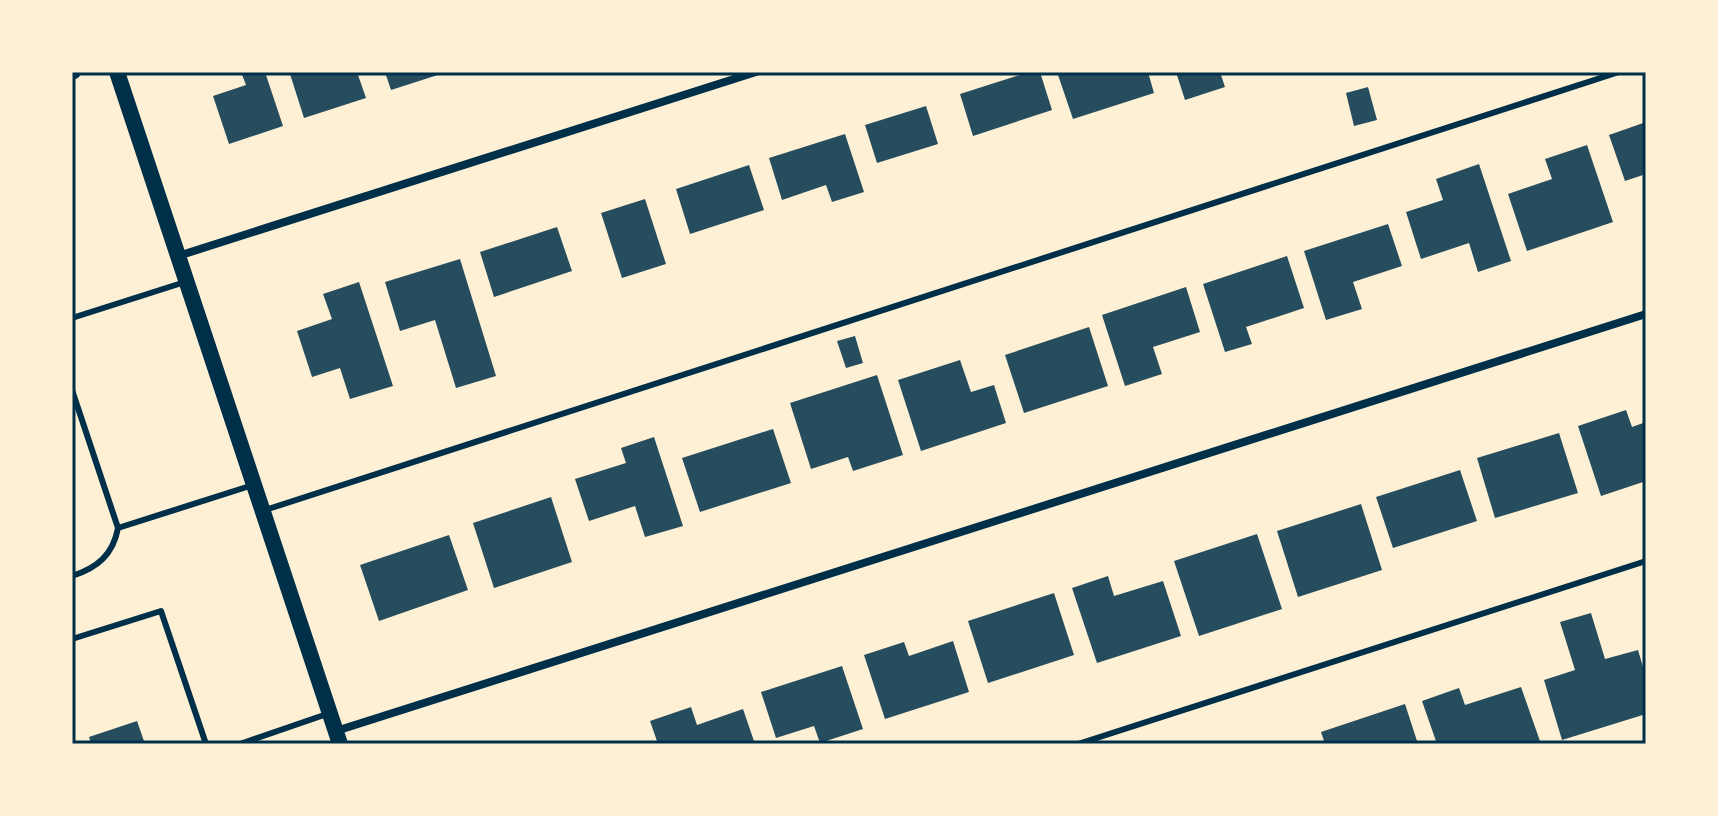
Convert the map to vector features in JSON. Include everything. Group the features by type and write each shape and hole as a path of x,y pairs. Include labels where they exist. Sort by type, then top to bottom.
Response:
{"main road":[{"path":"117,72 338,738"}],"street":[{"path":"177,256 756,72"},
{"path":"338,738 1646,314"}],"lane":[{"path":"261,511 1619,72"},
{"path":"72,318 185,282"},
{"path":"72,390 118,528 115,544 104,560 72,576"},
{"path":"118,528 253,485"},
{"path":"1078,744 1646,561"},
{"path":"72,639 161,611 206,744"},
{"path":"240,744 329,713"}],"building":[{"path":"241,72 265,72 283,126 229,144 213,96 246,85"},
{"path":"357,72 366,98 304,118 290,74"},
{"path":"385,72 444,72 444,73 391,90"},
{"path":"1029,72 1040,72 1052,110 973,136 960,94"},
{"path":"1057,72 1148,72 1154,93 1073,119"},
{"path":"1176,72 1220,72 1225,87 1185,100"},
{"path":"1368,87 1377,120 1354,126 1346,93"},
{"path":"926,106 938,144 877,163 865,125"},
{"path":"1646,122 1646,174 1625,181 1609,135"},
{"path":"845,134 864,192 832,202 826,185 782,200 769,158"},
{"path":"1587,145 1613,222 1527,251 1508,194 1552,179 1545,159"},
{"path":"1479,164 1511,261 1478,272 1469,243 1421,259 1406,212 1443,200 1436,179"},
{"path":"749,165 764,210 690,234 676,189"},
{"path":"645,199 666,264 622,278 601,213"},
{"path":"1388,224 1402,266 1353,282 1362,309 1326,320 1304,251"},
{"path":"557,227 572,271 494,297 480,252"},
{"path":"1287,256 1304,308 1246,327 1252,344 1225,352 1203,284"},
{"path":"460,259 496,376 456,388 435,320 400,331 385,282"},
{"path":"359,282 393,386 350,399 340,368 312,377 297,331 332,319 323,294"},
{"path":"1186,287 1200,332 1153,347 1162,374 1125,386 1102,315"},
{"path":"1089,327 1108,386 1024,413 1005,355"},
{"path":"855,336 863,363 846,368 837,341"},
{"path":"960,360 971,392 994,385 1006,423 921,451 898,380"},
{"path":"877,375 903,455 853,471 848,457 811,469 790,403"},
{"path":"1626,410 1632,427 1646,422 1646,481 1601,496 1578,426"},
{"path":"773,429 791,483 700,512 682,458"},
{"path":"1559,433 1578,493 1495,518 1477,458"},
{"path":"654,437 683,526 645,537 635,506 589,521 575,479 626,463 621,448"},
{"path":"1460,470 1477,521 1393,548 1376,497"},
{"path":"551,497 572,562 494,588 473,523"},
{"path":"1361,504 1382,570 1298,597 1277,531"},
{"path":"1257,534 1282,609 1199,636 1174,561"},
{"path":"449,535 468,590 379,621 360,565"},
{"path":"1108,576 1114,596 1163,581 1181,636 1097,663 1072,588"},
{"path":"1054,593 1074,655 988,683 968,621"},
{"path":"1591,613 1605,659 1638,650 1646,677 1646,714 1562,740 1544,680 1575,670 1560,622"},
{"path":"953,641 969,692 885,719 864,655 904,642 909,656"},
{"path":"842,666 863,729 820,743 814,726 776,738 761,692"},
{"path":"1521,687 1541,744 1437,744 1422,701 1459,688 1465,705"},
{"path":"1405,704 1418,744 1325,744 1321,732"},
{"path":"691,707 697,725 743,709 755,744 658,744 650,721"},
{"path":"137,721 145,744 91,744 89,737"}]}
